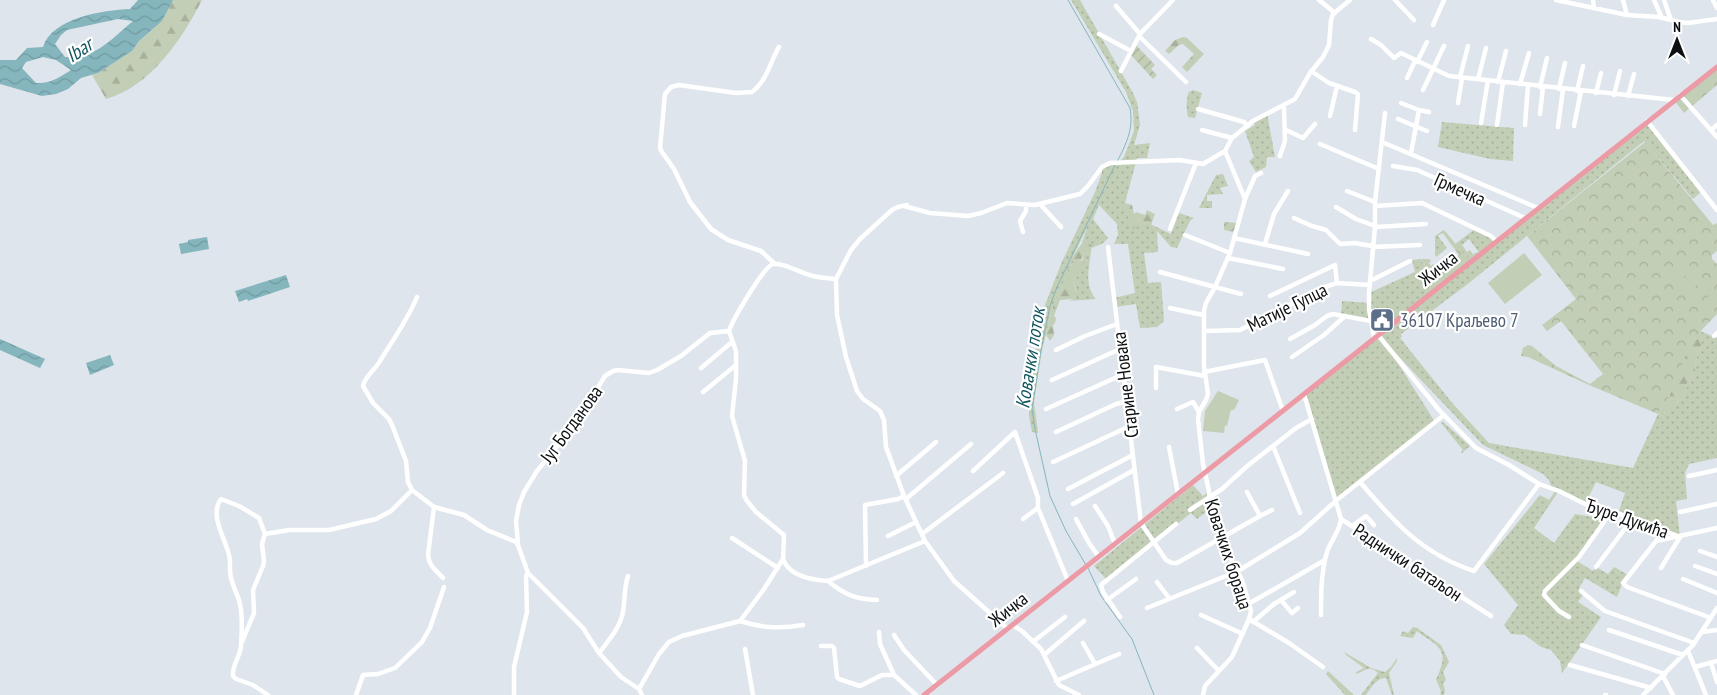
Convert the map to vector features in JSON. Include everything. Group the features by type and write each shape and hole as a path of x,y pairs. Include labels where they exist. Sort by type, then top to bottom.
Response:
{"main road":[{"name":"Жичка","path":"924,695 1717,66"}],"street":[{"path":"1121,71 1139,35 1173,0"},
{"path":"1319,0 1335,13"},
{"path":"1079,695 1059,685 1054,672 1034,641 1010,627 954,581 925,541 905,498 886,447 884,420 880,410 863,399 857,391 846,357 837,315 836,279 851,250 860,239 892,210 905,205 930,212 968,216 1007,203 1040,204 1080,194 1102,167 1112,162 1180,160 1205,163 1225,151 1232,138 1262,116 1295,99 1329,45 1330,20 1350,0"},
{"path":"1395,0 1414,20"},
{"path":"1433,25 1444,0"},
{"path":"1559,0 1627,15 1662,18 1688,23 1717,19"},
{"path":"1593,0 1594,8"},
{"path":"1623,0 1627,15"},
{"path":"1654,0 1662,18"},
{"path":"1664,0 1671,20"},
{"path":"1713,0 1717,8"},
{"path":"1116,6 1139,35 1186,82"},
{"path":"1099,34 1131,51"},
{"path":"1371,39 1394,58 1400,52 1449,76 1674,100"},
{"path":"1407,78 1427,42"},
{"path":"1423,90 1444,46"},
{"path":"1458,103 1468,46"},
{"path":"779,47 764,81 752,92 736,93 679,85 671,88 666,94 660,148 674,169 690,202 711,229 728,240 761,251 775,264 813,276 836,279"},
{"path":"1478,79 1486,48"},
{"path":"1497,124 1506,51"},
{"path":"1520,84 1529,53"},
{"path":"1540,114 1542,87 1548,58"},
{"path":"1558,127 1565,63"},
{"path":"1574,126 1583,66"},
{"path":"1311,71 1330,83 1358,94 1355,130"},
{"path":"1614,95 1620,71"},
{"path":"1596,93 1601,73"},
{"path":"1628,96 1634,74"},
{"path":"1481,123 1488,80"},
{"path":"1525,125 1528,85"},
{"path":"1330,116 1337,86"},
{"path":"1680,95 1717,137"},
{"path":"1402,103 1429,112"},
{"path":"1280,156 1286,130 1284,105"},
{"path":"1198,109 1244,122 1248,126"},
{"path":"1411,154 1419,110"},
{"path":"1376,336 1371,321 1369,303 1375,204 1385,113"},
{"path":"1398,119 1426,131"},
{"path":"1647,121 1716,207"},
{"path":"1286,130 1304,138 1315,124"},
{"path":"1711,130 1717,125"},
{"path":"1202,130 1232,138"},
{"path":"1382,142 1538,208"},
{"path":"1320,144 1379,169"},
{"path":"1225,151 1244,199"},
{"path":"1170,229 1196,163"},
{"name":"Грмечка","path":"1393,166 1417,170 1525,218"},
{"path":"1177,409 1193,402 1199,412 1206,400 1208,394 1205,374 1204,315 1206,303 1229,255 1244,199 1255,176 1261,173"},
{"path":"1347,190 1375,204 1422,203 1492,236 1496,241"},
{"path":"1265,244 1274,214 1288,191"},
{"path":"1040,204 1061,227"},
{"path":"1023,232 1020,221 1026,211 1026,205"},
{"path":"1336,207 1356,219 1375,226 1426,224"},
{"path":"1294,218 1326,230 1340,244 1354,243 1373,246 1420,245"},
{"path":"1185,235 1229,255 1283,270"},
{"path":"1234,238 1308,254"},
{"name":"Старине Новака","path":"1108,247 1141,523"},
{"path":"1370,283 1410,260"},
{"path":"740,620 783,559 784,535 756,512 744,495 745,461 732,416 736,351 729,331 766,268 775,264"},
{"path":"1270,296 1335,265 1337,283"},
{"path":"1160,272 1241,294"},
{"name":"Матије Гупца","path":"1204,331 1240,330 1325,287 1337,283 1370,283"},
{"path":"417,297 412,310 380,361 364,379 363,386 373,403 392,425 406,461 408,482 412,490 434,507 464,515 487,530 512,540 518,545"},
{"path":"1170,308 1204,315"},
{"path":"1290,339 1333,314 1371,321"},
{"path":"1292,357 1324,335 1345,316"},
{"path":"1056,350 1085,336 1118,324"},
{"name":"Југ Богданова","path":"642,695 639,689 621,677 599,653 583,628 528,573 518,545 516,522 519,505 524,492 542,465 576,423 605,376 618,370 649,373 681,356 710,332 729,331"},
{"name":"Ђуре Дукића","path":"1376,336 1444,415 1476,448 1509,465 1539,484 1559,490 1585,504 1616,512 1680,537 1717,528"},
{"path":"701,368 732,342"},
{"path":"1052,380 1120,349"},
{"path":"1156,388 1156,368 1205,374 1265,360 1283,411"},
{"path":"703,392 736,365"},
{"path":"1046,409 1124,374"},
{"name":"Раднички батаљон","path":"1304,394 1341,519 1491,616"},
{"path":"1056,432 1116,404 1127,401"},
{"name":"Ковачких бораца","path":"1199,412 1201,454 1210,498 1210,508 1238,571 1250,603 1251,611 1251,621 1232,657 1205,686 1203,695"},
{"path":"1147,608 1238,571 1300,533 1335,501 1444,415"},
{"path":"1190,510 1210,498 1296,428 1312,419"},
{"path":"1053,462 1130,426"},
{"path":"973,471 1015,432 1038,498 1038,508 1068,581"},
{"path":"896,476 936,442"},
{"path":"866,566 865,505 905,498 971,444"},
{"path":"1273,446 1300,513"},
{"path":"1169,447 1178,494"},
{"path":"1068,489 1133,455"},
{"path":"1073,504 1134,470"},
{"path":"1689,476 1717,470"},
{"path":"922,534 1003,473"},
{"name":"Раднички батаљон","path":"1360,482 1390,517 1426,549 1450,562 1474,571 1539,484"},
{"path":"265,534 289,530 329,530 376,519 391,511 412,490"},
{"path":"1247,492 1260,516"},
{"path":"241,648 240,606 233,587 228,548 217,518 217,506 221,499 239,506 259,518 265,534 262,544 263,566 253,590 254,613 244,636 241,648 235,662 233,676 236,679 253,684 268,695"},
{"path":"1680,512 1717,504"},
{"path":"1095,506 1108,526 1115,544"},
{"path":"434,507 428,561 443,578"},
{"path":"1023,519 1038,508"},
{"path":"1141,523 1166,560 1175,563 1272,510"},
{"path":"1569,617 1544,595 1545,591 1580,557 1606,519 1616,512"},
{"path":"1352,526 1366,516 1374,525"},
{"path":"1596,567 1633,518"},
{"path":"1076,519 1086,539 1099,557"},
{"path":"1321,615 1321,586 1325,560 1328,549 1340,526 1341,519"},
{"path":"888,536 916,522"},
{"path":"1120,617 1101,590 1101,585 1176,524"},
{"path":"1664,530 1623,583 1627,587 1711,618"},
{"path":"1656,541 1680,537"},
{"path":"1662,568 1680,537"},
{"path":"732,538 778,568"},
{"path":"828,582 925,541"},
{"path":"1700,551 1717,557"},
{"path":"783,559 789,569 799,575 812,580 828,582 848,596 858,599 877,600"},
{"path":"1250,603 1325,560"},
{"path":"1694,566 1717,574"},
{"path":"514,695 514,667 527,612 526,576 528,573"},
{"path":"599,653 616,629 623,615 624,586 628,576"},
{"path":"1107,600 1136,578"},
{"path":"1683,579 1717,593"},
{"path":"1157,582 1169,598"},
{"path":"356,695 363,676 394,669 422,642 430,628 444,587"},
{"path":"1580,591 1594,600 1605,611 1694,643"},
{"path":"1294,592 1251,621 1290,643 1323,667"},
{"path":"1281,600 1292,613 1298,608"},
{"path":"1643,695 1688,651 1717,608"},
{"name":"Ковачких бораца","path":"1201,615 1243,634"},
{"path":"1034,641 1064,617"},
{"path":"639,689 659,654 670,642 682,636 740,620 763,627 783,629 803,625"},
{"path":"1044,655 1084,621"},
{"path":"1609,630 1683,655"},
{"path":"1702,632 1717,630"},
{"path":"879,632 880,644 894,675 916,695"},
{"path":"894,635 904,650 937,685"},
{"path":"1083,643 1095,664"},
{"path":"1582,645 1664,675 1672,695"},
{"path":"821,646 832,646 834,648 837,677 839,679 860,686 882,675 894,675"},
{"path":"1197,648 1219,671"},
{"path":"745,649 754,695"},
{"path":"1688,651 1706,695"},
{"path":"1056,681 1119,654"},
{"path":"1695,667 1714,662 1717,682"},
{"path":"1570,665 1651,688"},
{"path":"1066,689 1066,695"}],"green space":[{"path":"173,0 202,0 175,45 151,72 137,84 122,93 106,99 92,75 132,51 139,41 162,21"},
{"path":"1071,0 1080,0 1137,102 1140,125 1134,145 1150,143 1147,158 1137,158 1125,203 1123,203 1133,228 1146,222 1171,234 1179,213 1194,218 1190,221 1177,248 1171,247 1157,231 1158,252 1144,253 1148,283 1161,282 1164,321 1157,327 1140,328 1136,304 1115,307 1114,298 1135,293 1128,244 1114,244 1118,235 1117,224 1099,205 1093,219 1108,238 1102,244 1091,248 1082,243 1087,228 1073,256 1073,263 1053,307 1042,350 1034,402 1038,433 1032,432 1029,400 1043,310 1061,264 1095,192 1102,173 1102,167 1119,162 1124,157 1134,131 1133,111 1126,92"},
{"path":"1183,37 1187,38 1204,54 1187,72 1182,67 1194,54 1183,44 1179,45 1169,54 1165,51 1175,40"},
{"path":"1135,44 1155,65 1151,69 1157,75 1153,79 1130,54"},
{"path":"1717,67 1717,85 1684,113 1674,100"},
{"path":"1193,90 1202,93 1195,118 1188,117 1187,107 1189,91"},
{"path":"1267,113 1275,157 1267,157 1266,167 1256,172 1249,161 1254,157 1245,131 1255,125 1253,121"},
{"path":"1647,121 1702,191 1693,199 1644,141 1469,283 1401,334 1402,337 1400,338 1453,404 1489,443 1633,468 1658,414 1672,411 1676,404 1684,397 1688,381 1695,371 1701,342 1700,331 1717,338 1717,458 1689,464 1685,473 1687,499 1676,501 1680,537 1619,511 1625,493 1596,482 1586,502 1551,486 1549,480 1543,474 1483,445 1384,341 1435,422 1335,501 1304,394 1392,324 1384,313 1371,321 1341,315 1342,301 1369,303 1369,293 1415,272 1412,260 1421,259 1442,284 1479,255 1469,239 1462,245 1467,252 1470,250 1473,255 1467,258 1455,244 1475,229 1496,241"},
{"path":"1442,122 1514,128 1513,161 1490,159 1438,147"},
{"path":"1645,142 1713,225 1717,223 1717,251 1712,255 1712,259 1717,264 1717,314 1692,340 1669,397 1658,414 1528,357 1521,356 1523,348 1528,345 1532,346 1556,366 1590,384 1603,374 1561,321 1547,331 1542,325 1576,299 1527,236"},
{"path":"1223,174 1228,186 1220,188 1223,194 1207,195 1207,201 1212,201 1212,208 1199,208 1216,175"},
{"path":"1122,202 1132,205 1134,214 1136,212 1145,215 1147,210 1155,214 1151,225 1146,222 1133,229"},
{"path":"1224,222 1237,223 1234,232 1224,230"},
{"path":"1444,230 1438,236 1447,248 1436,257 1435,236"},
{"path":"1445,231 1467,258 1477,252 1479,255 1442,284 1421,259 1429,259 1431,266 1433,264 1439,272 1454,259 1449,253 1451,252 1455,257 1459,255 1442,232"},
{"path":"1083,242 1092,245 1091,252 1083,255 1081,260 1084,264 1081,274 1074,281 1076,294 1074,299 1060,300 1054,316 1056,318 1053,325 1054,335 1050,341 1046,335 1053,307 1069,268 1073,263 1073,256"},
{"path":"1091,252 1089,282 1092,294 1096,299 1069,301 1074,299 1076,290 1074,281 1081,274 1083,255"},
{"path":"1524,253 1542,275 1505,304 1488,283"},
{"path":"1686,261 1693,270 1678,281 1672,273"},
{"path":"1695,272 1702,281 1687,292 1681,284"},
{"path":"1704,283 1711,291 1696,303 1689,295"},
{"path":"1712,293 1717,299 1717,303 1705,313 1698,305"},
{"path":"1700,331 1701,347 1696,360 1695,371 1688,381 1684,397 1676,404 1672,411 1658,414 1669,397 1692,340"},
{"path":"1218,391 1239,400 1234,410 1231,410 1224,433 1203,431 1205,411"},
{"path":"1443,422 1470,446 1462,453 1463,450 1441,423"},
{"path":"1193,485 1203,496 1209,491 1210,509 1197,519 1191,513 1107,580 1094,566"},
{"path":"1556,490 1558,492 1534,528 1554,543 1575,514 1606,519 1577,561 1593,571 1596,567 1608,574 1614,567 1630,576 1623,582 1617,597 1585,578 1579,588 1585,592 1578,602 1601,617 1562,673 1560,661 1551,650 1541,647 1525,635 1511,634 1504,625 1518,605 1484,564 1540,495 1549,500"},
{"path":"1413,627 1441,645 1449,662 1443,672 1446,680 1443,683 1444,695 1440,695 1441,691 1436,679 1443,660 1440,650 1433,642 1417,631 1413,638 1400,636 1403,631 1408,633"},
{"path":"1344,652 1371,668 1385,672 1397,658 1389,673 1394,695 1392,695 1386,678 1383,678 1372,686 1366,695 1361,695 1378,673 1370,669 1357,674 1356,672 1364,668"},
{"path":"1328,671 1354,695 1345,695 1326,674"}],"water":[{"path":"138,0 173,0 162,21 139,41 132,51 98,73 81,78 68,89 56,94 42,96 0,84 0,60 16,60 27,48 43,47 48,37 67,22 106,11 130,9","holes":["118,19 133,21 110,41 86,55 65,57 55,44 67,30","43,57 56,60 71,70 50,81 36,83 22,68 26,62"]},
{"path":"207,237 209,249 181,254 179,244 188,242 188,240"},
{"path":"286,275 290,287 248,301 247,299 239,302 235,291"},
{"path":"0,339 45,359 40,368 0,350"},
{"path":"110,355 114,365 90,375 86,363"}],"waterway":[{"name":"Ковачки поток","path":"1068,0 1130,108 1130,130 1117,162"},
{"name":"Ковачки поток","path":"1086,565 1066,531 1050,496 1032,409 1050,306 1057,287 1115,165"},
{"name":"Ковачки поток","path":"1088,568 1101,596 1132,639 1154,695"}],"place":[{"name":"36107 Краљево 7","path":"1382,320"}],"water label":[{"name":"Ibar","path":"79,50"}]}
